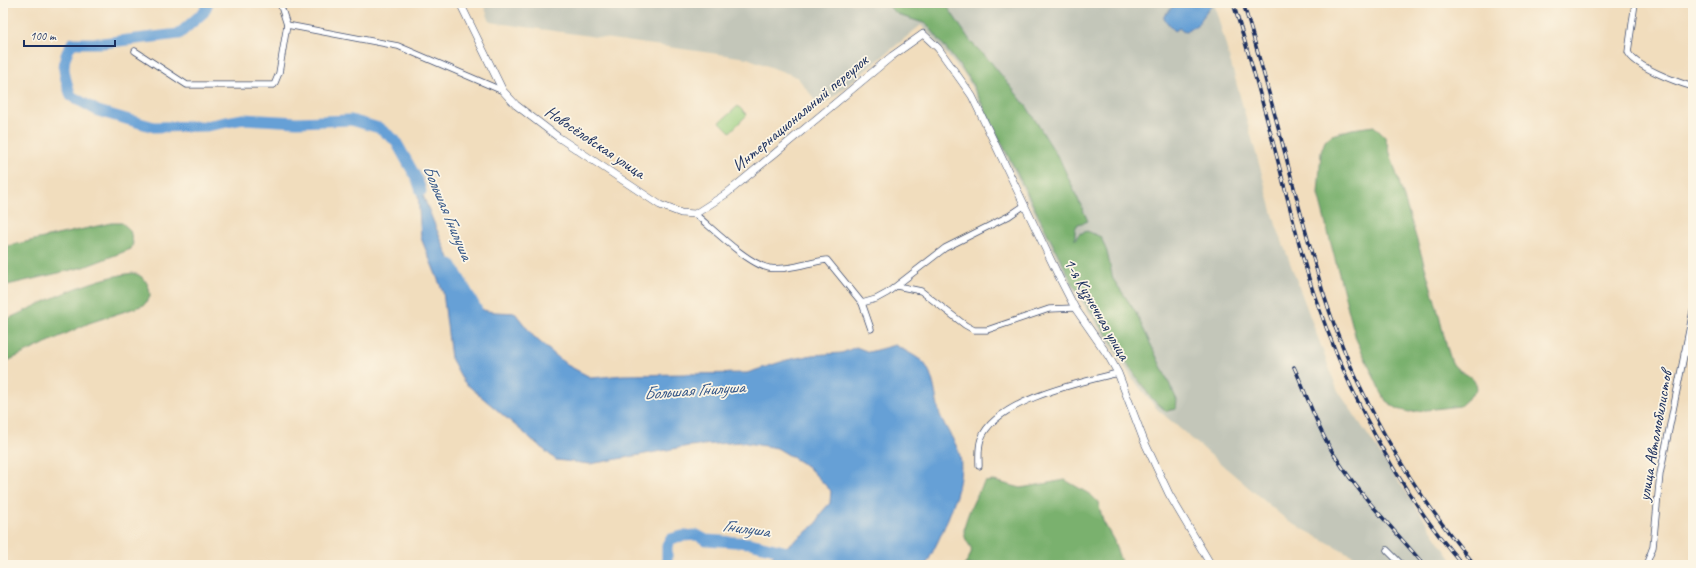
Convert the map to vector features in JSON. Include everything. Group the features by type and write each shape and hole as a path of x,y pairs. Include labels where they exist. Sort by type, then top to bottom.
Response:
{"street":[{"path":"135,51 187,85 274,85 279,73 287,25 280,3"},
{"path":"460,3 503,91"},
{"path":"1635,3 1628,52 1631,57 1640,64 1693,87"},
{"name":"Новосёловская улица","path":"287,25 398,46 503,91 516,105 558,137 660,205 682,213 694,214 749,259 769,268 785,268 827,260 862,303 871,330"},
{"name":"1-я Кузнечная улица","path":"923,34 938,48 964,82 1076,308 1118,373 1155,466 1183,519 1212,565"},
{"name":"Интернациональный переулок","path":"694,214 726,194 892,56 923,34"},
{"path":"862,303 876,299 897,286 945,248 1009,216 1025,205"},
{"path":"897,286 921,291 960,322 974,330 987,330 1049,309 1076,308"},
{"name":"улица Автомобилистов","path":"1646,565 1653,546 1660,474 1693,311"},
{"path":"1684,353 1693,353"},
{"path":"979,466 981,438 995,421 1009,410 1030,398 1056,389 1118,373"},
{"path":"1387,550 1402,565"}],"shaded area":[{"path":"483,3 1214,3 1276,225 1337,389 1455,565 1370,565 1288,521 1157,409 1132,378 1071,286 966,77 921,25 821,107 797,77 747,58 490,22"}],"green space":[{"path":"887,3 945,3 971,42 990,61 1027,107 1061,162 1088,221 1078,224 1075,229 1075,240 1079,234 1087,231 1101,237 1107,252 1113,279 1135,311 1177,400 1176,409 1166,411 1151,398 1074,286 969,78 927,24 901,16 893,11"},
{"path":"738,106 747,115 730,132 720,122"},
{"path":"1374,126 1385,137 1429,280 1451,360 1457,368 1470,377 1476,384 1477,390 1460,406 1409,412 1398,409 1386,401 1356,339 1318,194 1321,152 1325,141 1332,135 1352,129"},
{"path":"111,223 122,223 130,230 133,243 131,249 84,267 3,286 3,247"},
{"path":"133,273 141,276 148,285 150,297 144,305 89,323 3,363 3,321 66,292 99,280"},
{"path":"1065,480 1091,495 1098,502 1103,521 1114,541 1122,565 964,565 971,553 964,531 966,520 972,505 985,482 994,481 1021,488"}],"water":[{"path":"1176,3 1213,3 1197,25 1184,32 1179,28 1175,31 1164,19 1164,16"},
{"path":"417,179 445,249 473,302 481,309 493,312 515,313 534,337 567,365 592,378 623,375 747,373 787,360 812,355 842,353 856,347 869,352 895,345 922,361 930,372 940,415 960,456 961,468 956,497 938,541 926,565 756,565 781,551 817,523 821,513 830,503 831,491 807,466 777,448 741,442 689,446 590,464 556,460 464,382 451,358 443,292 421,238"}],"waterway":[{"name":"Большая Гнилуша","path":"208,3 204,12 179,34 102,43 72,43 65,57 64,63 66,81 71,96 98,111 154,127 206,126 243,119 297,122 351,120 379,128 395,140 417,179 421,191"},
{"name":"Большая Гнилуша","path":"451,264 477,310"},
{"name":"Гнилуша","path":"667,565 667,545 671,539 682,536 697,535 706,540 750,543 796,554"}],"railway":[{"path":"1233,3 1274,145 1299,245 1328,333 1359,404 1395,472 1416,504 1463,565"},
{"path":"1243,3 1323,292 1350,365 1367,401 1406,470 1427,503 1475,565"},
{"path":"1294,367 1324,437 1346,473 1367,500 1424,565"}]}
